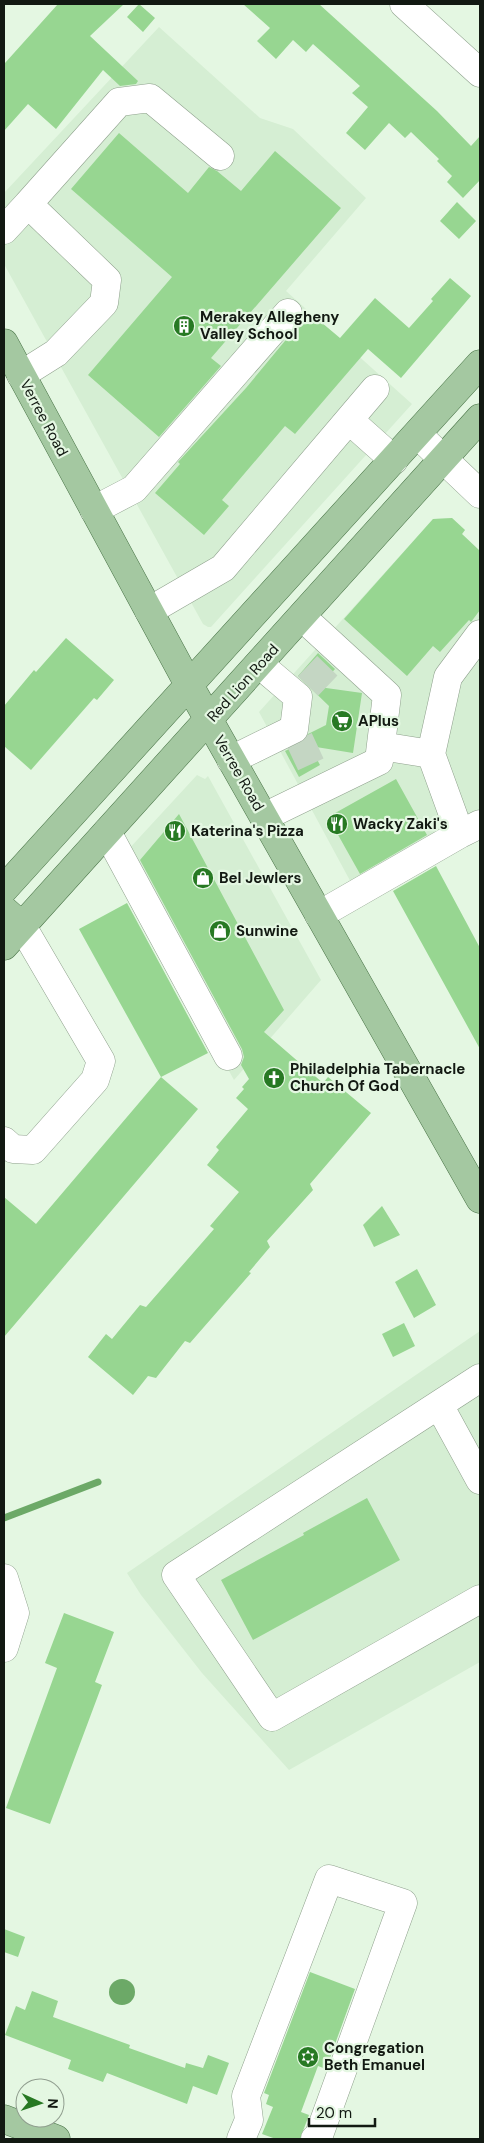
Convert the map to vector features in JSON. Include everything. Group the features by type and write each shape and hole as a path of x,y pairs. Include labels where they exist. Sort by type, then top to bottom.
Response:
{"main road":[{"name":"Verree Road","path":"4,343 189,685 480,1199"},
{"path":"4,889 418,435 480,364"},
{"name":"Red Lion Road","path":"4,946 18,918 107,832 480,418"},
{"path":"4,2119 56,2139"}],"street":[{"path":"404,4 480,73"},
{"path":"4,230 119,102 150,98 220,156"},
{"path":"21,375 56,353 104,303 106,280 28,204"},
{"path":"94,510 134,488 288,313"},
{"path":"149,611 222,568 375,389"},
{"path":"349,420 394,460"},
{"path":"418,435 480,494"},
{"path":"264,817 318,779 379,761 387,695 335,658 302,617"},
{"path":"319,915 470,829 431,754 448,677 480,634"},
{"path":"231,760 296,734 303,691 259,664"},
{"path":"380,746 431,754"},
{"path":"107,832 228,1056"},
{"path":"4,894 101,1061 95,1080 33,1150 13,1149 4,1141"},
{"path":"480,1378 176,1575 272,1716 480,1599"},
{"path":"439,1405 480,1480"},
{"path":"4,1578 15,1613 4,1648"},
{"path":"242,2139 249,2120 246,2096 329,1879 403,1903 319,2135 315,2139"}],"shaded area":[{"path":"159,27 260,118 293,129 366,198 286,291 412,404 211,627 203,624 4,264 4,193"},
{"path":"452,518 465,530 462,534 480,551 480,836 361,901 259,712 433,519"},
{"path":"197,775 205,779 208,776 321,980 234,1080 115,864"},
{"path":"480,1331 480,1662 289,1770 202,1673 141,1595 127,1573"},
{"path":"122,1979 131,1983 135,1992 131,2001 122,2005 113,2001 109,1992 113,1983"}],"building":[{"path":"58,4 124,4 90,36 138,81 136,84 120,86 103,70 56,129 28,104 4,131 5,63"},
{"path":"139,4 155,18 143,32 127,17"},
{"path":"243,4 319,4 437,111 471,146 480,136 480,180 463,198 447,182 452,176 437,161 439,159 411,132 405,138 389,123 365,150 346,133 368,107 352,93 360,86 313,44 306,52 293,40 276,59 257,41 270,28"},
{"name":"Merakey Allegheny Valley School","path":"119,133 188,193 209,167 217,171 241,191 275,151 341,208 211,358 221,366 159,437 88,375 172,277 71,189"},
{"path":"457,202 476,221 459,239 440,221"},
{"path":"450,278 471,296 401,378 368,349 295,434 285,426 222,500 229,506 204,535 155,493 180,464 178,462 246,388 309,312 340,338 375,298 409,328"},
{"path":"452,518 465,530 462,534 480,551 480,610 471,622 469,620 440,652 433,646 407,676 344,619 433,519"},
{"path":"66,638 114,680 97,700 94,698 31,770 4,746 4,706 34,670 36,672"},
{"path":"318,653 335,669 319,687 362,693 353,753 310,746 320,765 299,777 285,751 301,743 308,734 326,725 329,706 298,676"},
{"path":"396,779 427,835 360,874 328,817"},
{"path":"179,814 284,1010 264,1032 323,1083 328,1077 371,1113 310,1184 313,1190 267,1241 270,1247 249,1272 251,1273 190,1343 185,1341 156,1378 148,1376 133,1395 88,1357 106,1334 112,1339 140,1305 146,1307 214,1229 210,1226 239,1192 207,1165 219,1150 216,1147 248,1109 236,1098 244,1089 242,1087 249,1079 241,1065 244,1057 242,1049 140,860"},
{"path":"436,866 480,948 480,1049 393,891"},
{"path":"127,903 208,1053 161,1077 79,929"},
{"path":"161,1077 198,1109 4,1337 4,1197 36,1224"},
{"path":"382,1206 400,1235 374,1247 363,1225"},
{"path":"417,1269 436,1305 414,1318 395,1282"},
{"path":"404,1323 415,1346 393,1357 382,1334"},
{"path":"367,1498 400,1560 253,1640 221,1580"},
{"path":"64,1613 114,1632 95,1682 102,1685 50,1824 6,1808 57,1668 45,1663"},
{"path":"4,1929 25,1937 18,1957 4,1952"},
{"name":"Congregation Beth Emanuel","path":"310,1972 355,1989 326,2069 318,2066 301,2112 309,2115 300,2139 276,2139 262,2134 273,2107 266,2104 269,2095 264,2093"},
{"path":"32,1991 58,2001 53,2017 130,2045 129,2048 185,2068 186,2063 203,2068 208,2055 229,2063 217,2095 193,2086 187,2104 107,2073 103,2082 68,2069 71,2060 5,2035 16,2006 25,2010"}],"waterway":[{"path":"4,1518 98,1482"}],"tunnel":[{"path":"308,686 329,664"},
{"path":"299,739 313,769"}],"place":[{"name":"Merakey Allegheny Valley School","path":"184,326"},
{"name":"APlus","path":"342,721"},
{"name":"Wacky Zaki's","path":"337,824"},
{"name":"Katerina's Pizza","path":"175,831"},
{"name":"Bel Jewlers","path":"203,878"},
{"name":"Sunwine","path":"220,931"},
{"name":"Philadelphia Tabernacle Church Of God","path":"274,1078"},
{"name":"Congregation Beth Emanuel","path":"308,2057"}]}
